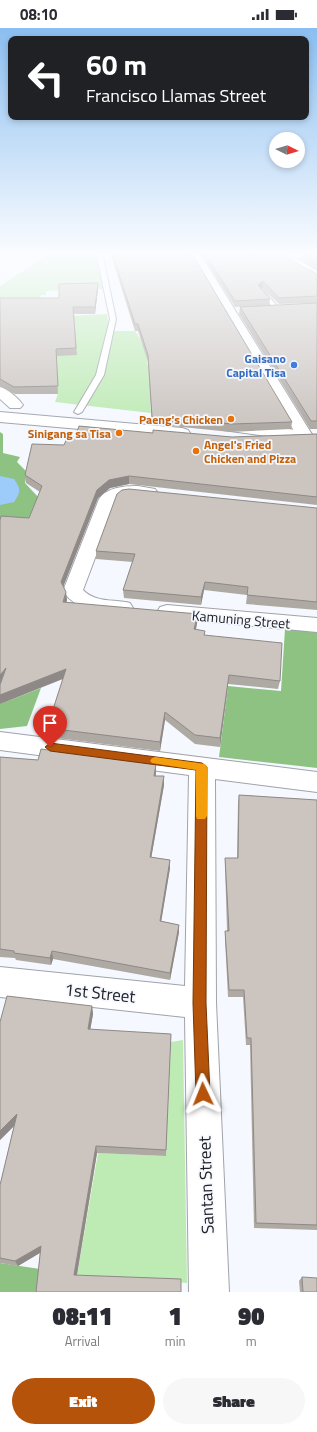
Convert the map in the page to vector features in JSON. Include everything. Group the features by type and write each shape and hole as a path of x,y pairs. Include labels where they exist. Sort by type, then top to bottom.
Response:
{"street":[{"path":"234,311 311,435"},
{"path":"4,406 78,412 206,430"},
{"path":"4,406 206,430 311,435"},
{"name":"Kamuning Street","path":"168,495 129,490 116,493 108,499 73,591 80,601 94,605 317,625"},
{"path":"0,741 317,782"},
{"name":"Santan Street","path":"202,767 200,1003 209,1292"},
{"name":"1st Street","path":"0,982 200,1003"}],"lane":[{"path":"78,412 100,375 113,318 112,311"}],"green space":[{"path":"107,314 110,331 135,331 144,349 149,370 151,413 55,402 58,394 15,358 70,316"},
{"path":"0,432 3,434 3,453 20,457 17,462 27,472 25,483 40,499 28,525 0,527"},
{"path":"285,629 317,632 317,768 219,757 228,686 281,691"},
{"path":"41,688 27,726 0,729 0,704"},
{"path":"183,1040 187,1283 77,1275 98,1153 166,1156 171,1042"},
{"path":"0,1263 40,1269 38,1292 0,1292"}],"building":[{"path":"0,311 73,311 76,348 56,349 58,386 14,387 0,379"},
{"path":"131,311 226,311 292,422 232,424 152,417 148,355 138,324 135,324"},
{"name":"Gaisano Capital Tisa","path":"242,311 317,311 317,421 311,421"},
{"path":"79,426 153,433 153,430 232,437 317,434 317,497 129,476 109,480 97,490 61,582 66,592 63,602 198,614 194,629 205,631 204,635 282,643 280,681 229,675 220,738 195,735 165,712 160,742 47,728 66,669 0,695 0,685 6,668 0,675 1,516 29,518 42,486 25,475 32,444 64,445 68,436 75,437"},
{"path":"129,489 317,508 317,602 247,595 248,587 205,582 201,597 123,590 135,554 96,551 117,494 122,490"},
{"path":"41,749 156,764 154,776 164,776 150,857 170,860 160,921 179,925 170,973 52,951 50,958 14,953 14,951 0,949 0,757 38,760"},
{"path":"239,795 317,800 317,1225 256,1223 251,1038 247,1038 244,990 229,990 225,931 229,931 225,858 238,858"},
{"path":"7,996 92,1006 88,1029 171,1034 166,1150 96,1146 74,1275 181,1279 181,1292 36,1292 41,1246 15,1261 0,1258 0,1185 17,1114 0,1131 0,1022"},
{"path":"302,1277 317,1278 317,1292 303,1292"}],"waterway":[{"path":"0,488 0,493"}],"slow traffic":[{"path":"155,761 202,767 201,816"}],"place":[{"name":"Gaisano Capital Tisa","path":"294,365"},
{"name":"Paeng's Chicken","path":"231,419"},
{"name":"Sinigang sa Tisa","path":"119,433"},
{"name":"Angel's Fried Chicken and Pizza","path":"196,451"}],"route":[{"path":"50,747 202,767 200,1003 203,1094"}]}
